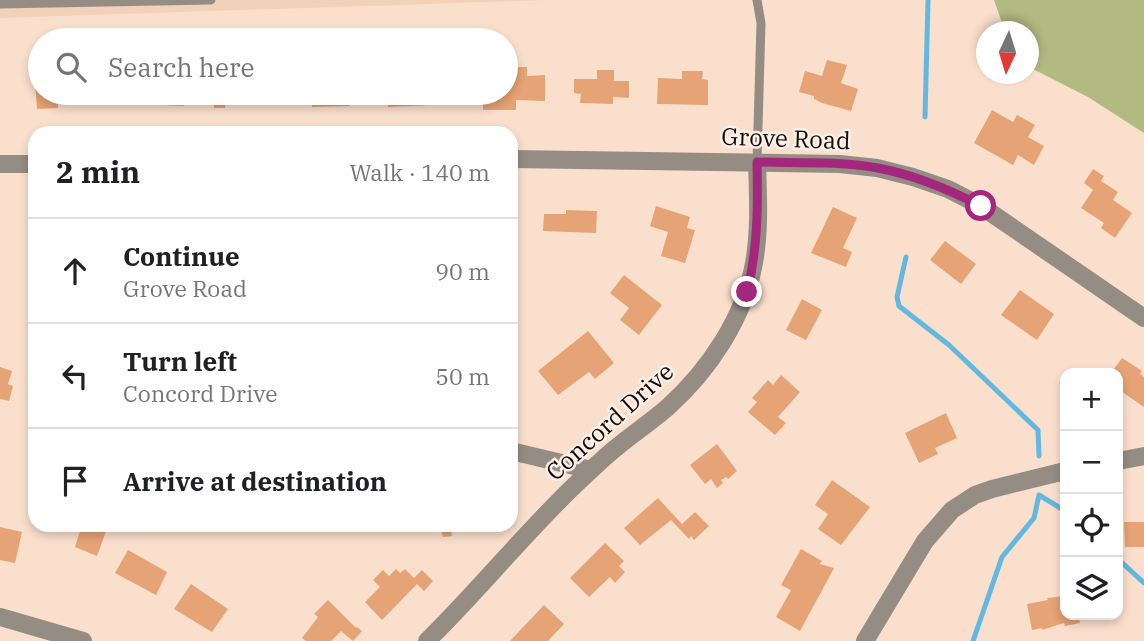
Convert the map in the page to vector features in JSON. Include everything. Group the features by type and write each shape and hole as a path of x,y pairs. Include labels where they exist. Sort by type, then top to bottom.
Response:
{"street":[{"name":"Grove Road","path":"518,159 840,164 877,168 913,177 948,189 981,206 1144,318"},
{"name":"Concord Drive","path":"427,641 557,502 668,406 694,380 715,352 736,318 747,292 754,263 757,234 757,162"},
{"path":"0,164 28,164"},
{"path":"518,453 591,470"},
{"path":"1123,460 1144,456"},
{"path":"865,641 925,541 952,510 975,495 992,489 1060,472"},
{"path":"0,617 83,641"}],"lane":[{"path":"0,4 208,0"},
{"path":"757,0 761,23 757,162"}],"shaded area":[{"path":"0,0 549,0 0,18"}],"green space":[{"path":"994,0 1144,0 1144,133 1088,97 1039,72 1039,21 1001,21"}],"building":[{"path":"827,60 847,65 841,83 858,89 851,111 822,103 814,99 814,96 799,92 805,71 822,76"},
{"path":"518,67 527,67 527,76 545,75 545,101 518,100"},
{"path":"597,70 614,70 614,81 629,81 629,98 613,97 613,104 580,103 581,94 574,93 574,79 597,79"},
{"path":"682,71 703,71 702,79 708,80 708,105 657,104 658,78 682,79"},
{"path":"37,105 58,105 58,108 37,109"},
{"path":"214,105 225,105 225,108 214,108"},
{"path":"312,105 350,105 350,106"},
{"path":"388,105 430,105 388,107"},
{"path":"483,105 516,105 516,110 483,110"},
{"path":"992,110 1013,122 1017,115 1035,125 1028,137 1044,146 1034,165 1018,155 1013,165 974,143"},
{"path":"1093,169 1104,176 1101,181 1118,192 1113,200 1132,213 1115,238 1101,228 1104,223 1081,208 1093,190 1084,183"},
{"path":"656,206 690,217 687,228 695,230 685,263 661,256 668,232 650,226"},
{"path":"833,207 857,218 843,248 852,252 846,267 811,253"},
{"path":"566,210 597,211 596,233 543,231 544,214 566,214"},
{"path":"945,241 976,264 961,284 930,260"},
{"path":"624,275 662,305 639,335 620,320 629,308 610,293"},
{"path":"1020,290 1054,314 1037,340 1001,315"},
{"path":"802,299 822,310 806,340 786,330"},
{"path":"588,331 614,363 595,379 589,372 558,395 538,371"},
{"path":"1122,358 1142,371 1140,374 1144,377 1144,407 1123,392 1123,368 1115,368"},
{"path":"0,367 12,371 8,384 13,386 9,401 0,399"},
{"path":"781,375 800,392 778,417 786,423 775,435 748,412 757,402 752,398 768,380 773,385"},
{"path":"946,413 957,438 935,448 938,454 919,463 905,433"},
{"path":"717,444 737,471 728,479 726,477 721,480 723,483 717,488 711,479 705,484 690,465"},
{"path":"832,480 870,507 841,545 818,529 828,514 815,505"},
{"path":"658,498 682,524 695,512 709,526 694,540 691,536 689,539 671,520 640,545 624,528"},
{"path":"1124,522 1144,522 1144,547 1125,547"},
{"path":"0,527 22,532 15,563 0,560"},
{"path":"80,532 106,532 97,556 75,547"},
{"path":"441,532 451,532 452,536 443,537"},
{"path":"605,543 624,561 619,566 625,572 615,583 610,577 589,597 570,578"},
{"path":"801,549 822,561 820,564 834,568 800,631 776,617 791,590 781,585"},
{"path":"128,550 167,572 156,595 115,573"},
{"path":"396,569 400,573 405,569 414,578 422,570 433,581 424,591 417,584 382,620 365,602 380,587 373,580 383,570 389,576"},
{"path":"191,584 228,609 212,632 174,609"},
{"path":"1060,597 1060,620 1079,620 1080,623 1065,626 1064,623 1042,630 1032,630 1027,604 1048,600 1047,598"},
{"path":"328,600 362,631 353,641 341,631 331,641 306,641 302,638 318,617 314,614"},
{"path":"544,605 564,624 548,641 510,641"}],"waterway":[{"path":"925,117 928,0"},
{"path":"906,257 897,297 899,306 949,345 1038,430 1039,456"},
{"path":"973,641 1002,557 1034,518 1039,495 1060,508"},
{"path":"1123,564 1144,583"}],"route":[{"path":"747,292 757,234 757,162 840,164 877,168 948,189 981,206"}]}
